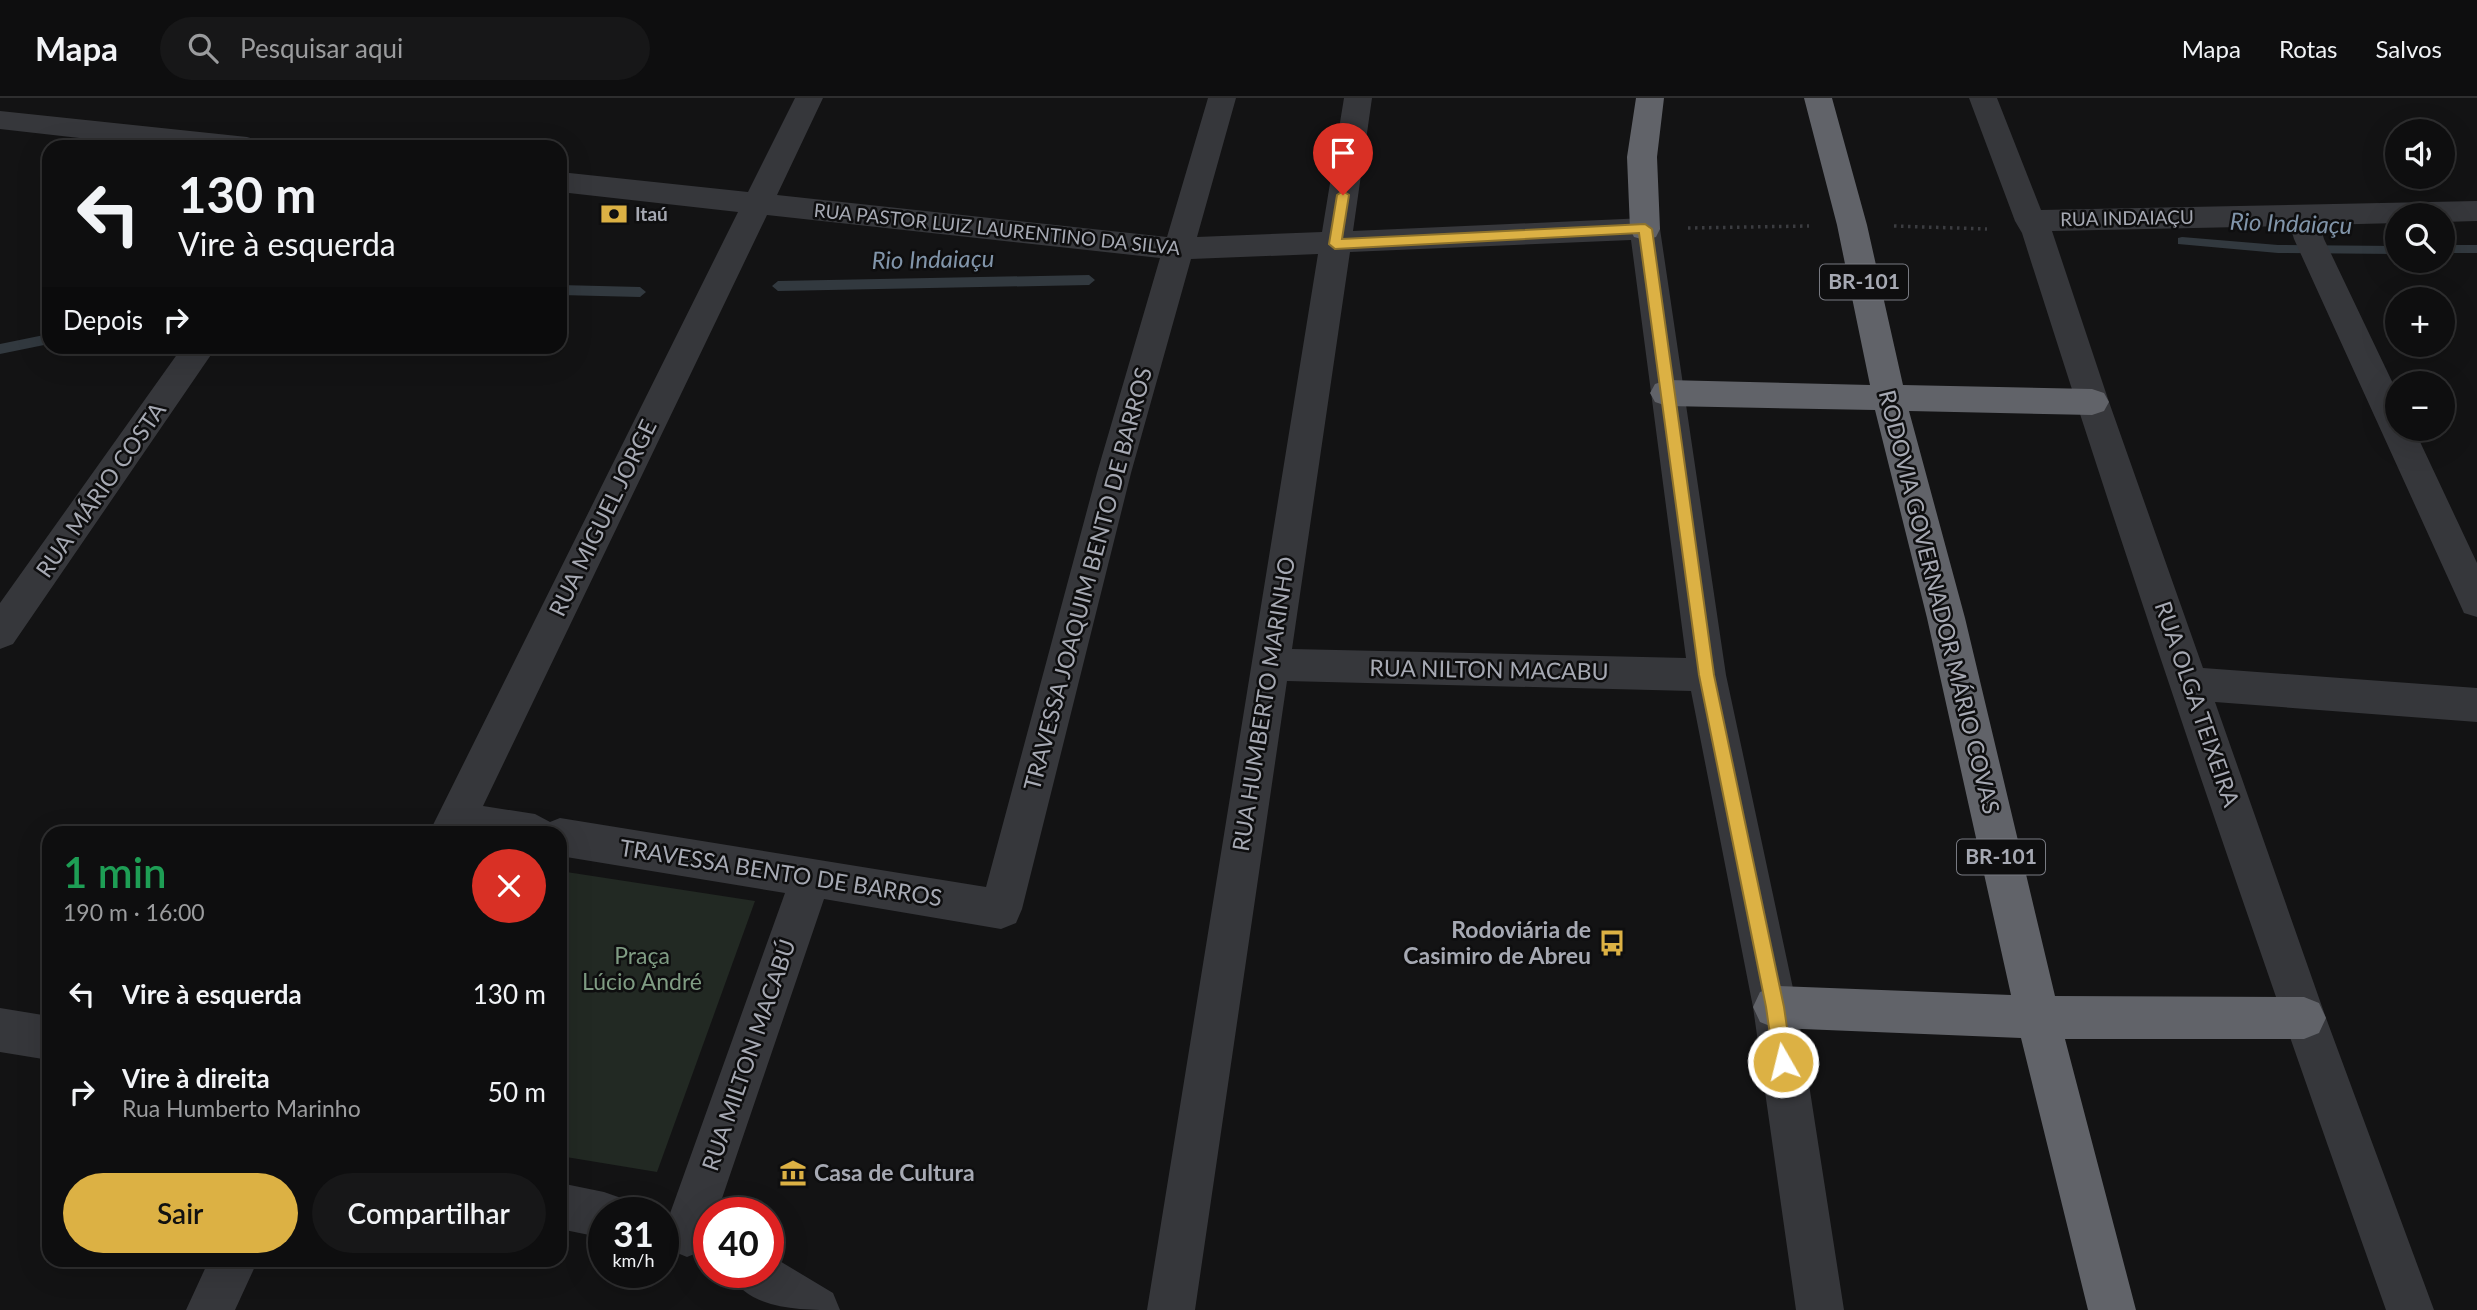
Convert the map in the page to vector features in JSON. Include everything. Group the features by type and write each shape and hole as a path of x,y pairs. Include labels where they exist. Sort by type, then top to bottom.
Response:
{"highway":[{"path":"1645,229 1642,157 1650,98"},
{"name":"RODOVIA GOVERNADOR MÁRIO COVAS","path":"1818,98 1852,225 1889,398 1949,630 2038,1017 2112,1310"},
{"path":"1667,393 2092,402"},
{"path":"1775,1007 2038,1017 2304,1018"}],"street":[{"name":"RUA MIGUEL JORGE","path":"452,826 808,98"},
{"name":"TRAVESSA JOAQUIM BENTO DE BARROS","path":"1002,909 1114,473 1222,98"},
{"name":"RUA HUMBERTO MARINHO","path":"1171,1310 1359,98"},
{"name":"RUA OLGA TEIXEIRA","path":"1983,98 2030,220 2037,231 2092,402 2304,1018 2410,1310"},
{"path":"0,120 183,140"},
{"name":"RUA PASTOR LUIZ LAURENTINO DA SILVA","path":"567,182 1179,249 1645,229"},
{"name":"RUA INDAIAÇU","path":"2030,220 2311,239 2477,211"},
{"path":"1645,229 1707,675 1775,1007 1820,1310"},
{"path":"2311,239 2477,602"},
{"name":"RUA MÁRIO COSTA","path":"0,633 195,354"},
{"name":"RUA NILTON MACABU","path":"1270,665 1707,675"},
{"path":"2191,684 2477,705"},
{"name":"TRAVESSA BENTO DE BARROS","path":"567,838 1002,909"},
{"name":"RUA MILTON MACABÚ","path":"686,1235 811,878"},
{"path":"0,1030 42,1037"},
{"path":"567,1207 588,1212"},
{"path":"210,1310 231,1267"},
{"path":"780,1288 816,1310"}],"green space":[{"name":"Praça Lúcio André","path":"567,872 755,901 657,1172 567,1157"}],"waterway":[{"name":"Rio Indaiaçu","path":"2182,241 2278,249 2385,250"},
{"name":"Rio Indaiaçu","path":"2455,249 2477,249"},
{"name":"Rio Indaiaçu","path":"778,286 1089,280"},
{"name":"Rio Indaiaçu","path":"567,290 640,292"},
{"name":"Rio Indaiaçu","path":"0,349 42,340"}],"place":[{"name":"Itaú","path":"614,214"},
{"name":"Rodoviária de Casimiro de Abreu","path":"1612,943"},
{"name":"Casa de Cultura","path":"793,1173"}],"route":[{"path":"1343,195 1335,244 1645,229 1707,675 1775,1007 1783,1062"}]}
